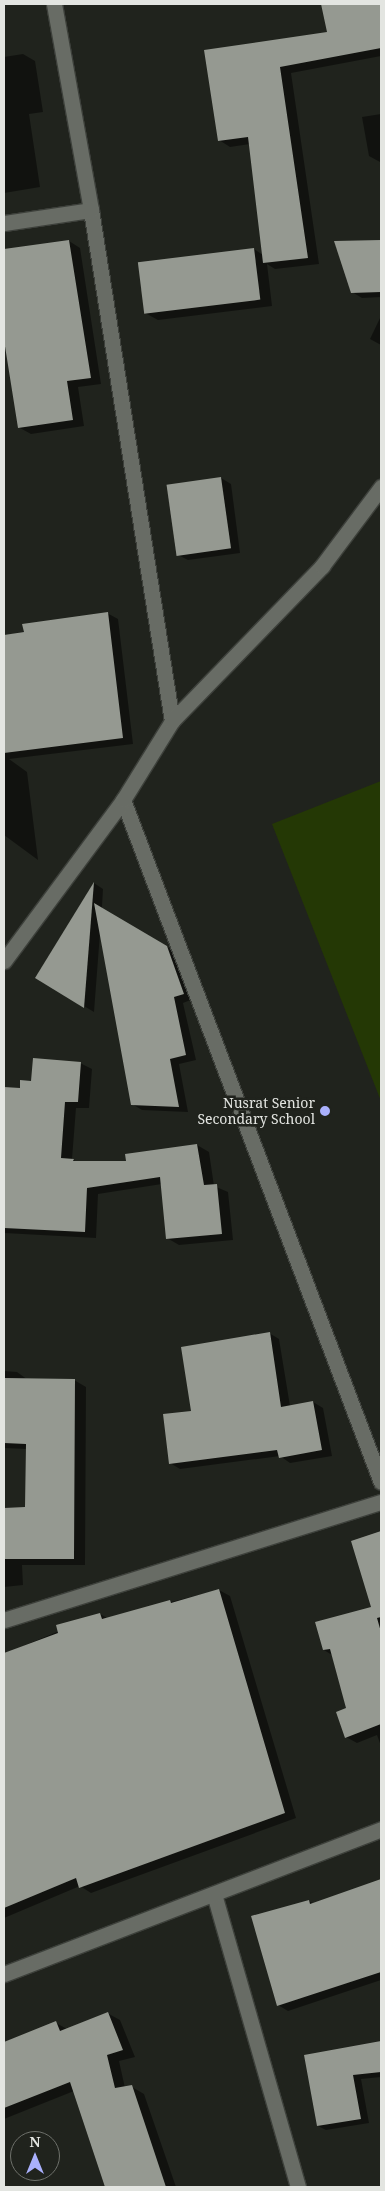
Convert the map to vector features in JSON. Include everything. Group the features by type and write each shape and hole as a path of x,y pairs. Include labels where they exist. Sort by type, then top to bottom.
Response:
{"street":[{"path":"54,4 91,210 172,721"},
{"path":"4,223 91,210"},
{"path":"4,961 123,800 172,721 322,566 381,487"},
{"path":"123,800 381,1482"},
{"path":"4,1620 381,1502"},
{"path":"4,1974 381,1829"},
{"path":"214,1894 298,2187"}],"green space":[{"path":"381,781 381,1101 272,824"}],"building":[{"path":"321,4 381,4 381,48 280,67 308,258 263,263 248,137 218,141 204,50 327,32"},
{"path":"69,240 91,378 67,381 73,420 18,428 4,340 4,249"},
{"path":"381,240 381,292 351,293 334,241"},
{"path":"254,248 260,300 144,314 138,262"},
{"path":"221,477 231,548 177,556 167,485"},
{"path":"108,612 123,738 4,753 4,635 24,632 22,624"},
{"path":"94,882 84,1008 35,978"},
{"path":"94,903 167,946 184,994 174,997 186,1055 170,1059 179,1107 131,1105"},
{"path":"33,1058 81,1062 78,1102 65,1102 61,1158 74,1159 73,1161 126,1161 125,1154 197,1144 204,1185 217,1184 222,1234 166,1239 160,1177 87,1188 85,1232 4,1228 4,1087 20,1088 20,1080 31,1081"},
{"path":"270,1332 281,1407 313,1401 322,1450 279,1458 277,1450 169,1464 163,1414 191,1411 181,1347"},
{"path":"4,1378 75,1379 74,1559 4,1559 4,1508 25,1507 26,1444 4,1443"},
{"path":"381,1531 381,1617 377,1618 381,1632 381,1724 345,1738 336,1712 346,1708 330,1649 323,1650 315,1622 371,1607 351,1541"},
{"path":"219,1589 285,1813 79,1888 76,1878 4,1908 4,1653 58,1633 56,1625 100,1613 102,1619 170,1600 171,1603"},
{"path":"381,1879 381,1972 277,2006 251,1916 309,1900 310,1904"},
{"path":"108,2012 123,2050 107,2055 115,2088 132,2085 166,2187 105,2187 70,2082 4,2108 4,2042 56,2021 60,2031"},
{"path":"381,2041 381,2072 353,2075 361,2119 317,2126 304,2055"}],"place":[{"name":"Nusrat Senior Secondary School","path":"325,1111"}]}
